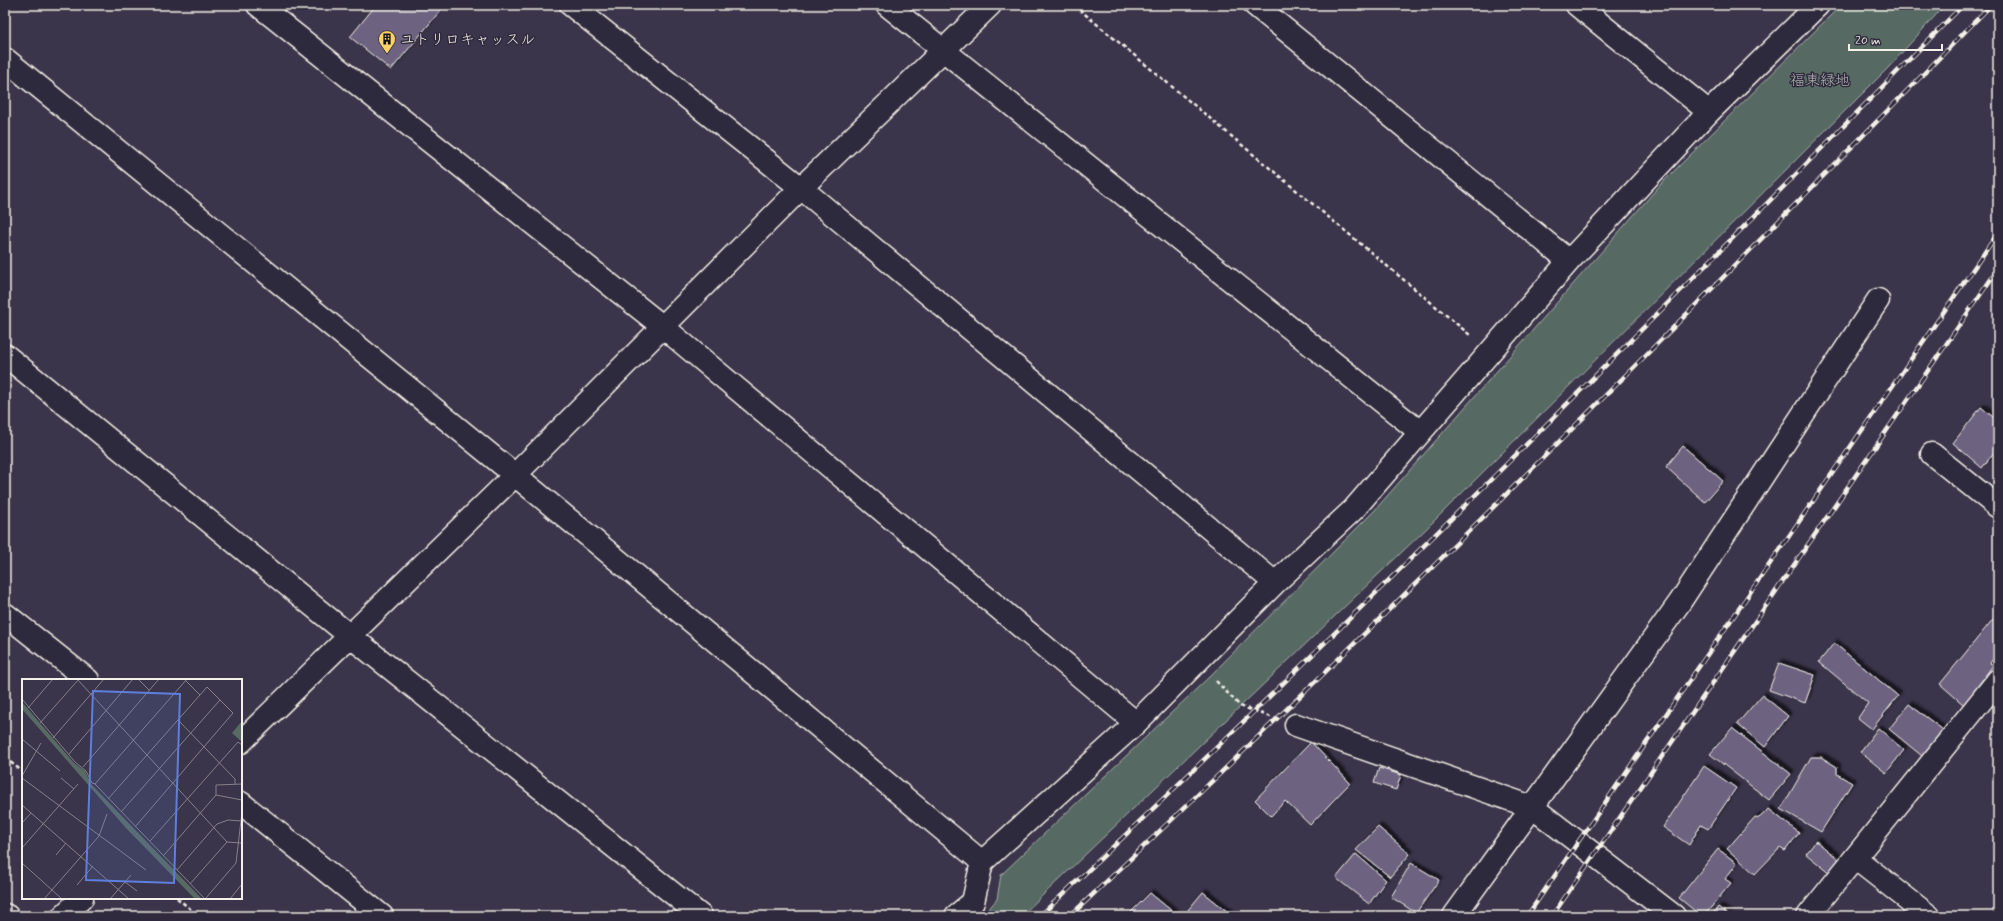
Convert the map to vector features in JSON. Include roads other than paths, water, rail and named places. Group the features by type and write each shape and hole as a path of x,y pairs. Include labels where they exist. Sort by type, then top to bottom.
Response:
{"street":[{"path":"258,5 281,12 662,326 1136,722"},
{"path":"571,5 801,188 1275,583"},
{"path":"887,5 1420,432"},
{"path":"242,741 515,475 801,188 944,52 990,5"},
{"path":"1255,5 1569,261"},
{"path":"1577,5 1709,112"},
{"path":"956,916 973,902 982,862 1136,722 1197,663 1275,583 1354,509 1569,261 1709,112 1818,5"},
{"path":"5,59 515,475 982,862"},
{"path":"1454,916 1680,602 1878,300"},
{"path":"5,355 350,636 701,916"},
{"path":"1932,454 1998,507"},
{"path":"5,614 87,679"},
{"path":"1808,916 1998,680"},
{"path":"1296,726 1532,807 1674,916"},
{"path":"242,804 382,916"},
{"path":"1854,858 1929,916"},
{"path":"63,916 81,899"}],"railway":[{"path":"1040,916 1274,692 1506,465 1621,351 1963,5"},
{"path":"1070,916 1188,805 1420,579 1650,351 1991,5"},
{"path":"1527,916 1998,233"},
{"path":"1552,916 1998,269"}],"place":[{"name":"ユトリロキャッスル","path":"387,54"}],"park label":[{"name":"福東緑地","path":"1820,80"}]}
